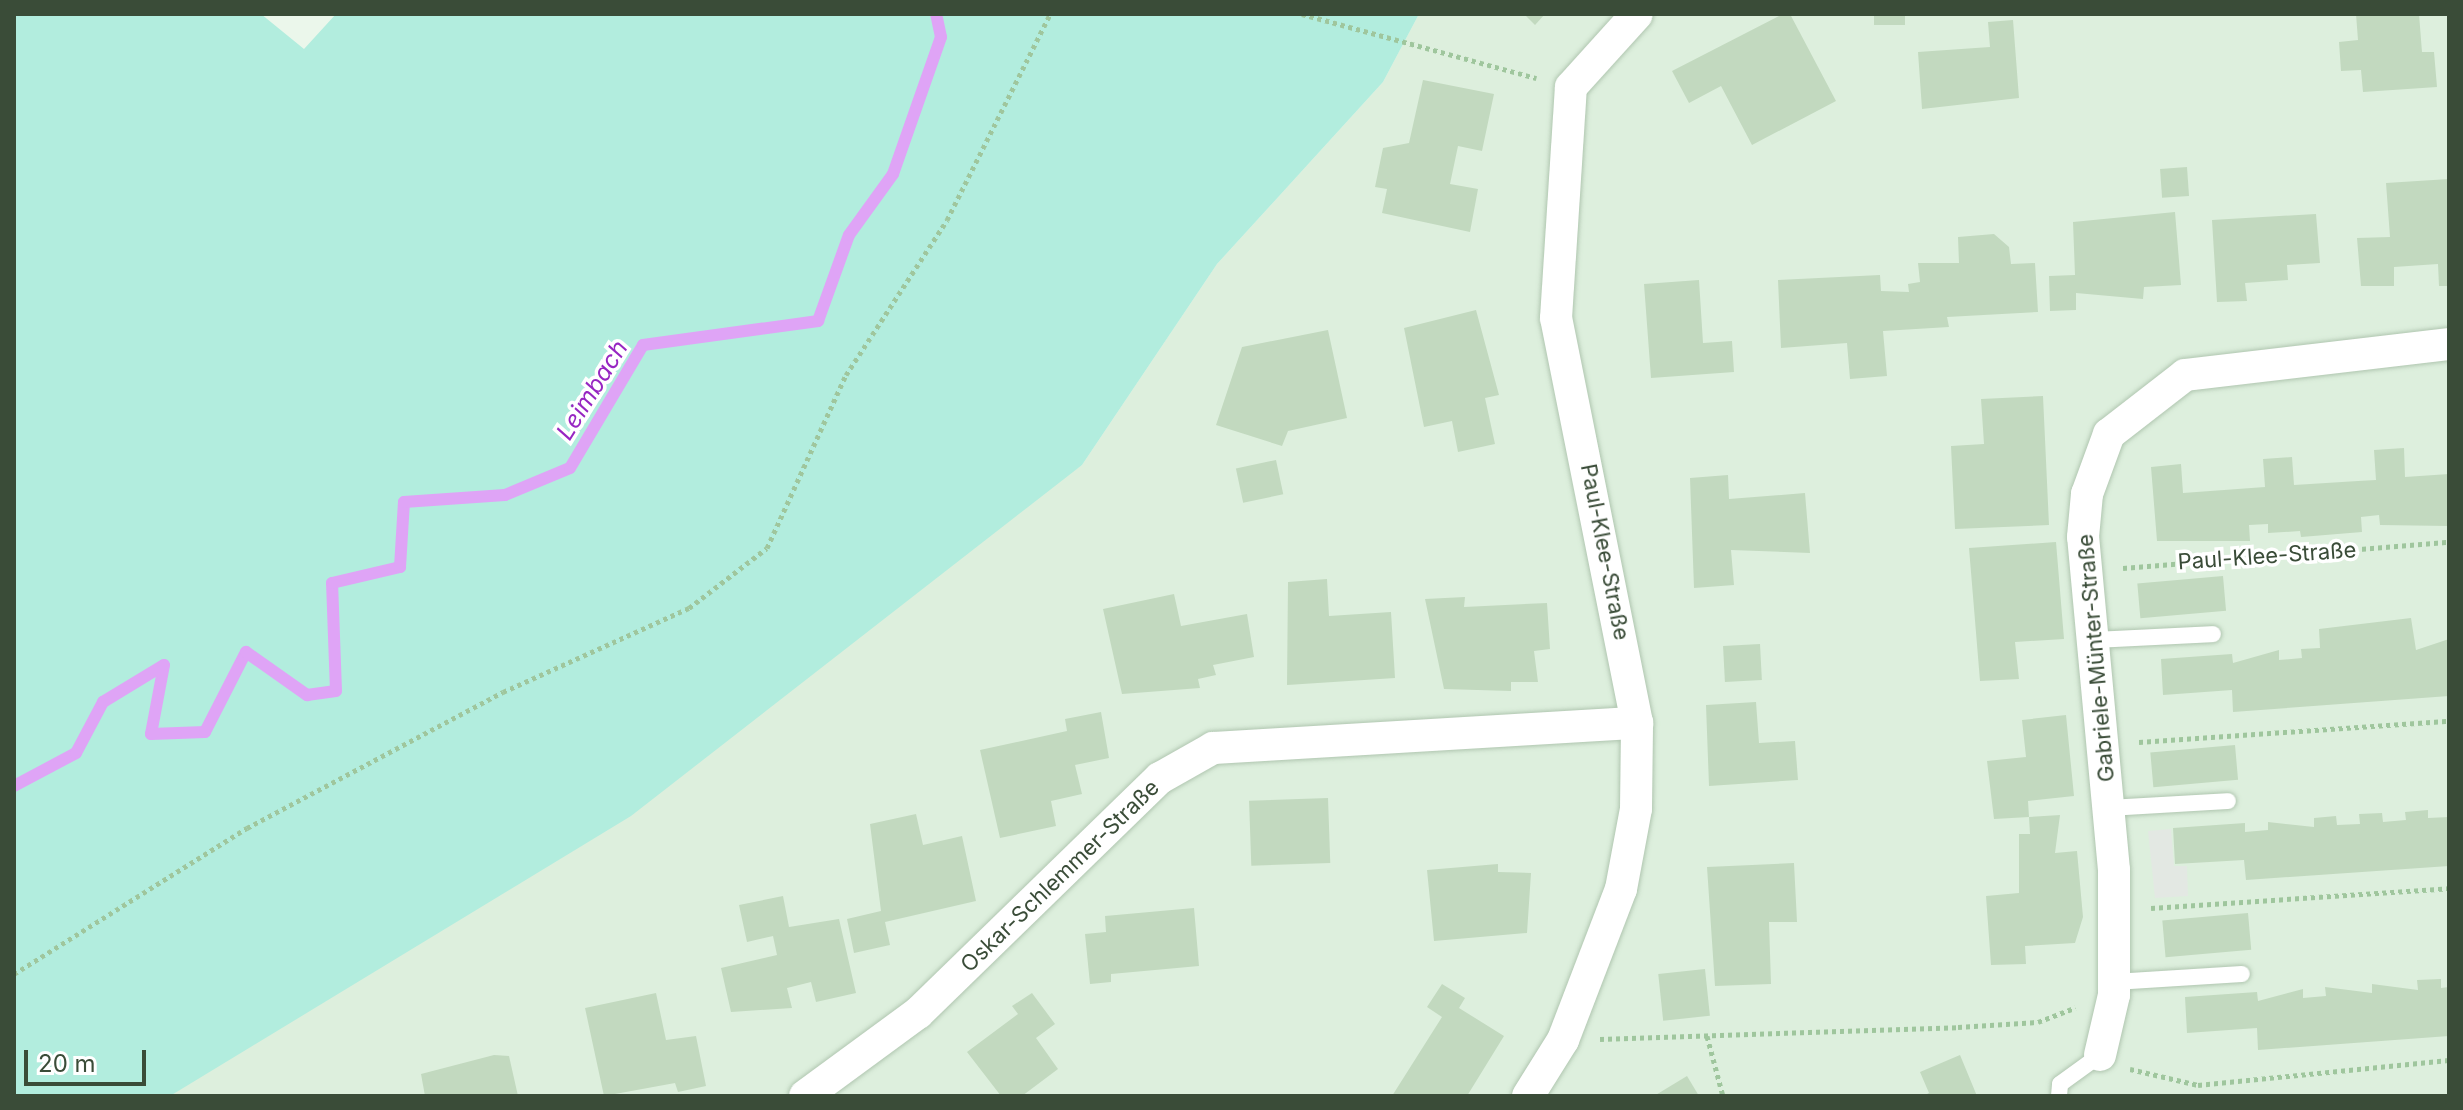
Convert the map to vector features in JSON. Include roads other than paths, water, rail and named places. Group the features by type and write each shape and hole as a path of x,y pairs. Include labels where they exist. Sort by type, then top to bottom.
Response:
{"street":[{"name":"Paul-Klee-Straße","path":"1528,1096 1563,1040 1621,889 1636,809 1637,723 1556,318 1571,87 1637,14"},
{"name":"Gabriele-Münter-Straße","path":"2100,1055 2114,982 2108,808 2086,571 2087,494 2109,434 2185,375 2449,344"},
{"name":"Oskar-Schlemmer-Straße","path":"805,1096 918,1013 1160,778 1213,748 1637,723"}],"lane":[{"path":"2092,640 2213,634"},
{"path":"2108,808 2228,801"},
{"path":"2114,982 2242,974"},
{"path":"2059,1096 2060,1084 2100,1055"}],"waterway":[{"name":"Leimbach","path":"14,786 76,753 103,702 164,665 151,734 205,732 246,652 307,695 336,691 332,583 400,567 404,502 505,495 570,468 643,345 818,321 849,235 893,174 941,37 936,14"}]}
